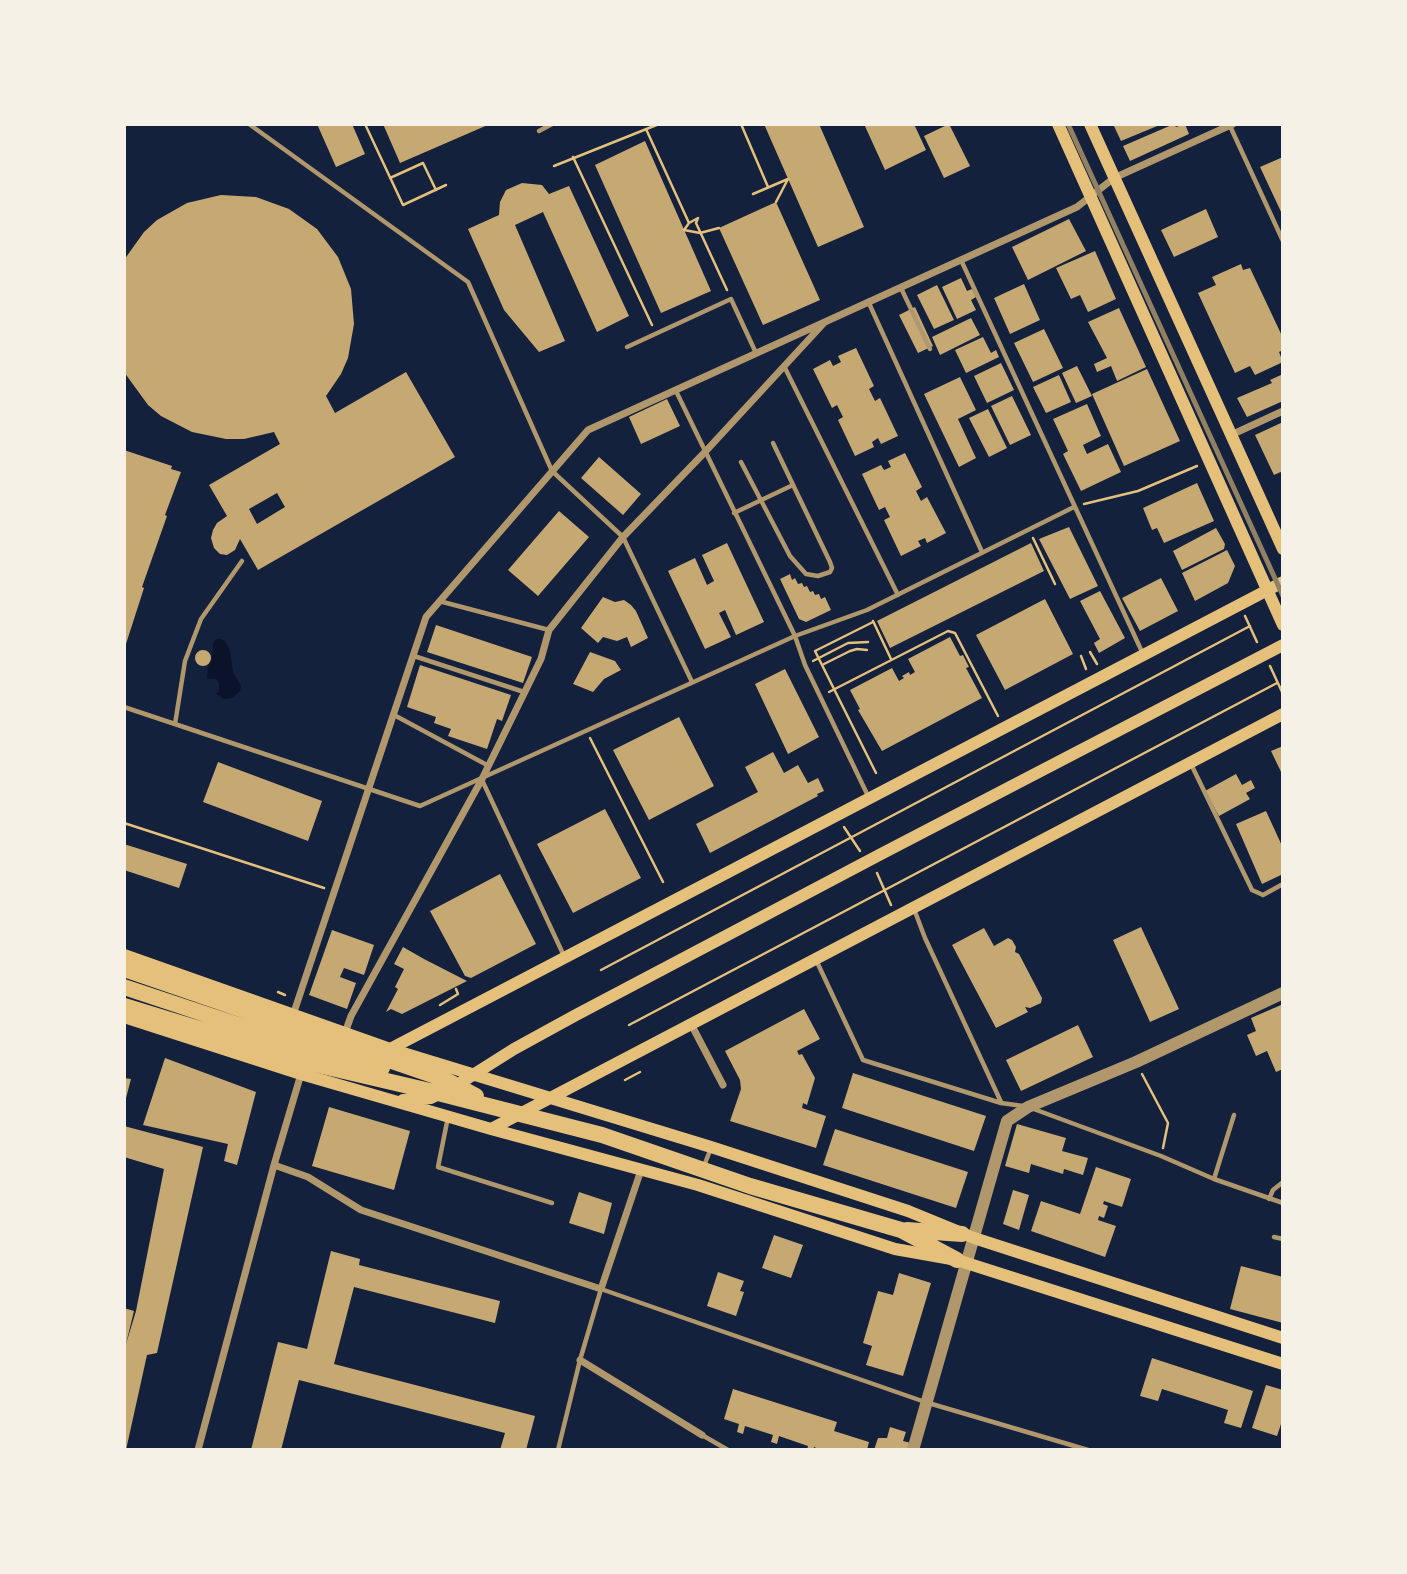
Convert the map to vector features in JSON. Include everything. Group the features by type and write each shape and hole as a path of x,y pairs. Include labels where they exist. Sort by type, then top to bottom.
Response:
{"highway":[{"path":"124,969 444,1079 500,1108"},
{"path":"124,987 374,1066 457,1085"},
{"path":"124,1006 310,1063 602,1135 750,1186 901,1230 968,1236"},
{"path":"901,1230 962,1262"}],"main road":[{"path":"1058,124 1283,625"},
{"path":"1090,124 1283,549"},
{"path":"390,1049 1283,582"},
{"path":"392,1100 431,1098 457,1085 514,1049 857,866 1283,646"},
{"path":"491,1129 1283,714"},
{"path":"124,955 390,1049 711,1147 908,1211 968,1236 1283,1339"},
{"path":"124,1017 301,1074 698,1185 895,1249 962,1262 1283,1364"}],"street":[{"path":"293,1015 426,617 588,430 1077,207 1114,178 1231,125"},
{"path":"345,1033 351,1016 482,779 541,659 549,630 623,537 827,320"},
{"path":"1230,436 1283,411"},
{"path":"913,1450 968,1236 1007,1121 1028,1107 1136,1062 1283,993"},
{"path":"691,1024 723,1084"},
{"path":"198,1450 301,1074"},
{"path":"274,1165 308,1177 361,1210 601,1289 641,1170"},
{"path":"580,1360 702,1435"}],"lane":[{"path":"249,124 468,282 552,471 623,537 692,682"},
{"path":"539,131 552,124"},
{"path":"1231,125 1283,241"},
{"path":"961,260 1143,655"},
{"path":"901,287 930,349"},
{"path":"626,347 731,299 756,353"},
{"path":"868,301 982,552"},
{"path":"784,366 898,595"},
{"path":"676,390 795,636 808,673 869,799"},
{"path":"741,462 790,556 806,574 818,576 830,572 830,562 773,443"},
{"path":"734,513 793,485"},
{"path":"124,707 420,806 795,636 867,610 1074,507"},
{"path":"175,724 185,661 201,620 242,561"},
{"path":"439,601 549,630"},
{"path":"413,656 524,692"},
{"path":"393,714 487,765"},
{"path":"1191,763 1252,890 1263,895 1283,884"},
{"path":"482,779 565,958"},
{"path":"913,908 1001,1103"},
{"path":"816,959 863,1060 1001,1103 1028,1107 1161,1156 1214,1179 1283,1202"},
{"path":"1214,1179 1234,1115"},
{"path":"448,1116 438,1167 552,1203"},
{"path":"698,1185 711,1147"},
{"path":"1269,1199 1273,1190 1283,1182"},
{"path":"1274,1237 1283,1239"},
{"path":"558,1450 601,1289 925,1402 1088,1450"},
{"path":"702,1435 728,1450"}],"path":[{"path":"365,124 402,205 446,185"},
{"path":"554,166 659,124"},
{"path":"741,124 768,187"},
{"path":"646,129 689,223"},
{"path":"573,157 656,333"},
{"path":"390,178 423,163 436,190"},
{"path":"753,194 788,179 776,202"},
{"path":"719,228 701,233 684,230 698,218 696,223 701,233 731,299"},
{"path":"1074,507 1138,491 1208,461"},
{"path":"1029,529 1055,584"},
{"path":"876,773 815,651 873,622 891,659"},
{"path":"601,970 1250,626"},
{"path":"820,696 948,631 954,633 1004,728"},
{"path":"805,665 848,643 868,642"},
{"path":"808,673 850,651 867,650"},
{"path":"629,1025 1277,683"},
{"path":"587,731 663,882"},
{"path":"124,823 334,891"},
{"path":"845,829 858,850"},
{"path":"881,880 891,904"},
{"path":"440,1004 458,995 456,989"},
{"path":"278,992 285,995"},
{"path":"1136,1062 1168,1123 1161,1156"},
{"path":"625,1080 640,1072"}],"water":[{"path":"216,639 225,641 230,651 233,672 241,686 240,691 232,698 224,699 216,694 219,691 219,683 216,679 207,679"}],"building":[{"path":"317,124 352,124 365,154 336,167"},
{"path":"383,124 490,124 400,163"},
{"path":"764,124 819,124 864,227 818,247"},
{"path":"864,124 914,124 926,150 885,170"},
{"path":"949,124 970,166 944,178 924,136"},
{"path":"1113,124 1162,124 1121,141"},
{"path":"1174,124 1176,127 1185,124 1189,134 1130,161 1123,146"},
{"path":"645,141 711,291 661,313 595,165"},
{"path":"1283,157 1283,216 1260,167"},
{"path":"522,183 542,185 549,194 569,186 629,316 597,332 543,212 515,225 565,341 539,352 504,310 468,229 499,215 500,202 506,190"},
{"path":"221,195 256,197 289,209 317,229 338,257 351,289 354,324 348,358 326,396 335,413 406,372 455,457 258,570 240,539 235,550 227,555 220,554 214,548 211,538 213,530 217,523 227,516 209,485 280,444 274,432 244,439 226,439 192,432 161,416 148,405 124,372 124,260 144,232 157,220 187,203","holes":["277,493 285,507 257,524 249,509"]},
{"path":"776,202 820,300 763,325 719,228"},
{"path":"1206,209 1218,237 1174,257 1161,230"},
{"path":"1069,219 1086,251 1028,280 1012,247"},
{"path":"1095,251 1116,299 1088,312 1080,295 1071,299 1056,268"},
{"path":"1241,264 1243,270 1250,268 1283,338 1283,350 1279,352 1283,362 1255,375 1250,366 1235,373 1198,293 1216,285 1212,277"},
{"path":"961,278 967,291 972,289 976,297 971,300 976,310 957,319 942,287"},
{"path":"1024,284 1040,320 1010,334 994,298"},
{"path":"937,285 954,320 934,329 917,295"},
{"path":"915,307 933,346 918,353 899,315"},
{"path":"1119,308 1146,367 1117,381 1111,366 1097,372 1094,364 1107,358 1088,322"},
{"path":"971,318 980,335 940,355 932,337"},
{"path":"1044,329 1063,368 1033,382 1014,343"},
{"path":"983,337 991,353 996,350 999,357 966,373 955,350"},
{"path":"856,348 874,386 869,389 875,401 880,398 898,436 881,444 878,438 872,442 874,447 855,456 838,420 843,417 837,405 832,408 813,369 830,360 833,366 841,362 838,356"},
{"path":"1001,363 1014,390 987,403 974,376"},
{"path":"1077,366 1092,396 1076,403 1062,373"},
{"path":"1147,369 1180,441 1124,466 1092,394"},
{"path":"1283,374 1283,401 1247,417 1237,398 1272,383 1270,380"},
{"path":"1059,375 1071,402 1046,413 1033,387"},
{"path":"960,377 976,410 958,419 976,458 959,467 924,394"},
{"path":"1012,396 1031,435 1010,445 991,406"},
{"path":"667,399 680,426 641,444 629,417"},
{"path":"1087,404 1101,436 1083,445 1087,454 1108,444 1121,472 1081,491 1063,454 1068,451 1053,419"},
{"path":"988,409 1007,448 989,457 969,418"},
{"path":"1283,422 1283,471 1274,475 1255,435"},
{"path":"124,450 172,466 171,469 181,472 165,515 167,516 142,587 144,588 125,647"},
{"path":"905,453 922,487 916,491 921,501 927,497 946,533 927,543 925,538 918,541 921,546 901,556 884,520 890,517 885,507 879,510 862,474 881,465 884,470 891,467 888,461"},
{"path":"599,457 641,494 623,515 581,478"},
{"path":"1197,483 1214,521 1164,543 1157,528 1152,530 1143,508"},
{"path":"559,511 589,537 538,596 508,570"},
{"path":"1069,527 1098,586 1070,599 1039,539"},
{"path":"1216,528 1225,544 1224,549 1182,570 1173,551"},
{"path":"727,543 764,622 736,635 725,610 719,613 731,637 705,649 668,571 695,558 707,585 714,581 702,555"},
{"path":"1031,543 1044,571 890,648 877,621"},
{"path":"1227,550 1235,566 1228,583 1195,601 1182,573"},
{"path":"790,574 792,580 795,578 798,584 807,586 810,592 819,594 821,599 825,597 831,610 806,622 799,619 780,579"},
{"path":"1161,578 1178,611 1140,631 1122,598"},
{"path":"1100,591 1125,638 1099,653 1094,643 1100,639 1080,601"},
{"path":"603,597 615,602 624,600 631,605 648,638 631,647 627,637 617,641 603,637 598,643 581,628"},
{"path":"1045,599 1073,654 1005,690 976,635"},
{"path":"436,625 532,657 523,683 427,652"},
{"path":"950,637 960,656 963,655 969,667 966,668 982,698 882,751 858,710 860,709 850,690 892,668 899,681 909,672 910,675 915,672 908,659"},
{"path":"200,650 206,650 211,658 209,664 200,666 195,661 195,655"},
{"path":"590,652 615,661 621,670 604,679 593,692 573,684"},
{"path":"420,665 511,695 502,721 497,719 487,749 448,736 451,729 434,723 436,717 407,707"},
{"path":"785,669 819,737 788,754 755,684"},
{"path":"679,717 714,786 649,820 613,750"},
{"path":"1283,746 1283,776 1271,751"},
{"path":"773,752 784,773 798,765 808,783 818,778 824,791 710,853 696,824 758,792 745,767"},
{"path":"218,762 322,801 308,841 203,802"},
{"path":"1236,774 1242,785 1251,780 1255,788 1246,793 1250,799 1219,816 1205,791"},
{"path":"605,809 641,878 573,913 537,844"},
{"path":"1266,811 1283,848 1283,874 1262,884 1236,824"},
{"path":"124,844 187,864 179,888 124,870"},
{"path":"500,874 536,944 471,978 465,976 430,911"},
{"path":"1141,927 1179,1009 1150,1022 1113,940"},
{"path":"984,928 994,946 1008,938 1012,940 1016,947 1015,952 1019,954 1042,998 1041,1003 1030,1008 1025,1007 1028,1012 996,1028 952,945"},
{"path":"332,930 374,945 364,975 344,968 340,977 356,983 347,1009 309,995"},
{"path":"403,947 467,981 402,1014 391,1009 386,1012 398,989 395,987 404,969 394,964"},
{"path":"1281,1005 1283,1069 1276,1072 1267,1051 1256,1056 1247,1035 1256,1031 1251,1018"},
{"path":"804,1009 820,1039 797,1051 799,1055 802,1054 815,1078 807,1105 803,1103 802,1108 826,1116 816,1148 730,1121 741,1089 740,1080 725,1051"},
{"path":"1078,1025 1093,1057 1021,1091 1006,1060"},
{"path":"165,1058 256,1092 237,1165 224,1161 228,1144 143,1125"},
{"path":"853,1073 986,1116 974,1151 842,1108"},
{"path":"124,1078 131,1079 125,1102 124,1102"},
{"path":"329,1107 410,1131 394,1190 312,1166"},
{"path":"1017,1124 1066,1138 1062,1151 1088,1158 1083,1175 1064,1169 1063,1174 1031,1164 1029,1173 1005,1166"},
{"path":"124,1126 203,1147 157,1353 147,1355 126,1450 124,1308 134,1311 126,1344 136,1311 164,1169 124,1157"},
{"path":"835,1129 968,1172 956,1208 823,1165"},
{"path":"1096,1167 1131,1179 1122,1207 1104,1201 1103,1204 1108,1206 1104,1218 1099,1216 1098,1220 1116,1226 1105,1257 1031,1231 1041,1201 1080,1214"},
{"path":"1013,1190 1029,1195 1019,1230 1003,1224"},
{"path":"579,1192 612,1203 604,1234 569,1223"},
{"path":"774,1235 803,1245 791,1278 762,1268"},
{"path":"331,1251 360,1259 359,1265 500,1301 495,1323 354,1287 334,1364 535,1416 526,1450 500,1450 505,1433 299,1380 281,1450 251,1450 278,1342 307,1349"},
{"path":"1241,1266 1283,1277 1283,1323 1230,1309"},
{"path":"718,1272 744,1281 740,1291 744,1292 736,1316 707,1306"},
{"path":"899,1273 931,1283 903,1376 866,1365 872,1346 863,1343 878,1291 893,1295"},
{"path":"1152,1358 1253,1391 1241,1428 1224,1423 1228,1410 1194,1399 1162,1389 1158,1401 1140,1396"},
{"path":"1266,1385 1283,1390 1283,1418 1277,1436 1252,1428"},
{"path":"733,1389 837,1422 834,1431 869,1442 867,1450 821,1450 814,1447 813,1450 807,1450 808,1446 779,1436 777,1444 771,1442 773,1435 745,1426 743,1434 737,1432 739,1424 724,1419"},
{"path":"890,1427 906,1432 903,1441 911,1443 909,1450 874,1450 878,1438 887,1438"}],"railway":[{"path":"1068,124 1283,596"}]}
